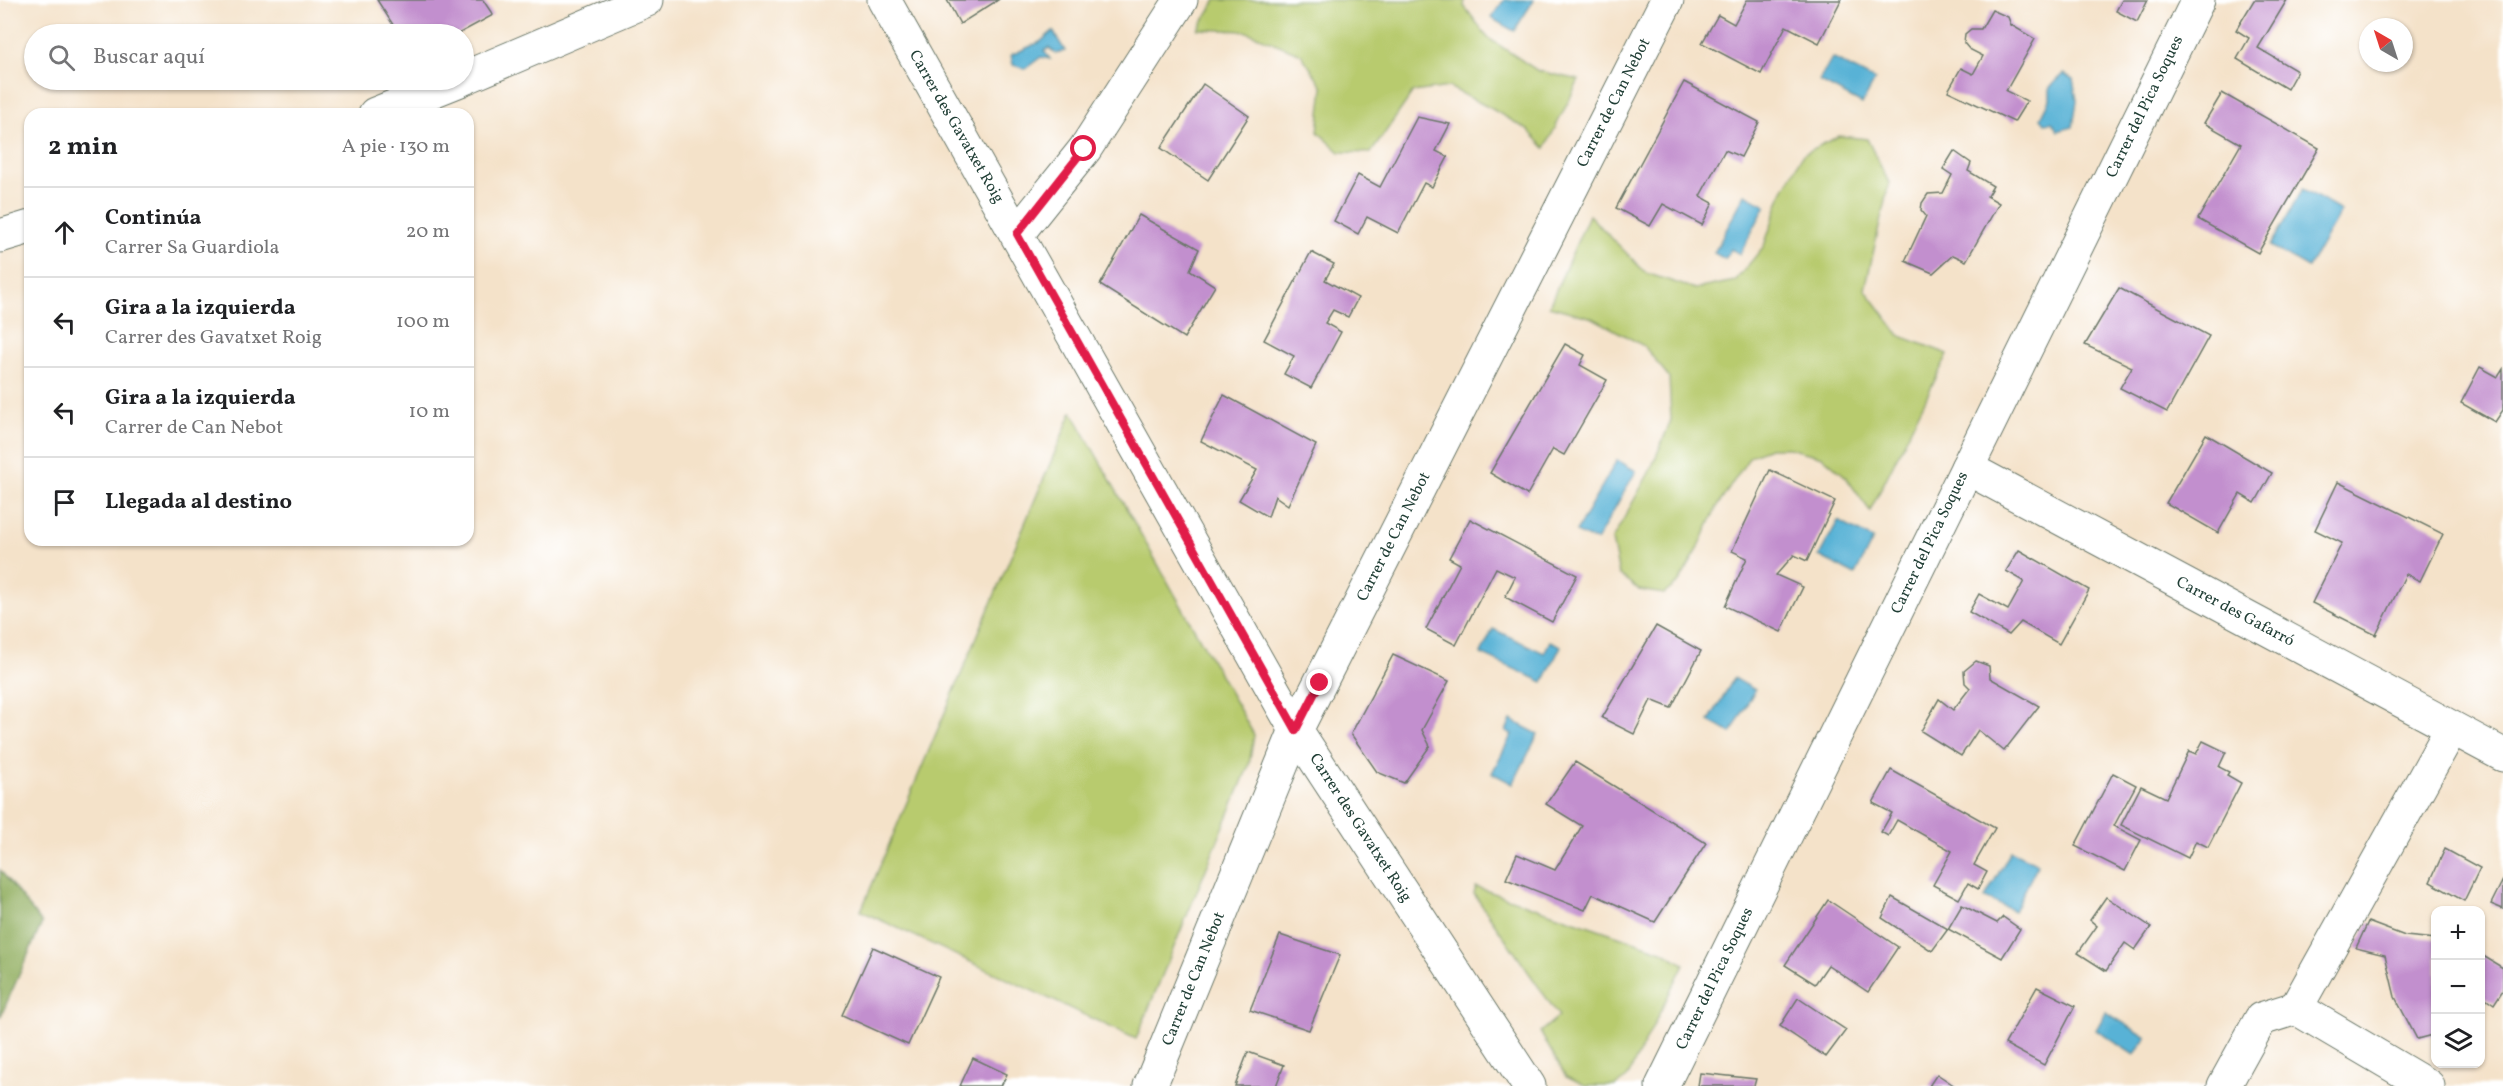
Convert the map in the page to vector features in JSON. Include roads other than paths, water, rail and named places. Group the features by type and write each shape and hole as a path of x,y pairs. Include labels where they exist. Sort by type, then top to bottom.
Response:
{"street":[{"path":"474,74 647,0"},
{"name":"Carrer des Gavatxet Roig","path":"884,0 1296,730 1529,1086"},
{"path":"1017,234 1084,149 1181,0"},
{"name":"Carrer de Can Nebot","path":"1150,1086 1296,730 1667,0"},
{"name":"Carrer del Pica Soques","path":"1662,1086 2198,0"},
{"path":"390,108 435,90"},
{"path":"0,236 24,229"},
{"name":"Carrer des Gafarró","path":"1967,468 2503,755"},
{"path":"2223,1086 2261,1019 2296,1008 2452,728"},
{"path":"2296,1008 2428,1086"}],"water":[{"path":"1504,0 1534,0 1514,31 1491,18"},
{"path":"1053,31 1065,51 1055,53 1049,48 1044,51 1050,59 1041,57 1025,69 1013,65 1011,55 1040,42"},
{"path":"1832,58 1875,80 1862,104 1819,81"},
{"path":"2064,74 2073,79 2077,100 2073,127 2058,131 2052,122 2045,123 2041,118 2050,100 2050,87"},
{"path":"2303,189 2341,211 2308,268 2270,246"},
{"path":"1745,194 1766,205 1740,254 1731,249 1725,259 1714,253"},
{"path":"1617,460 1636,471 1596,541 1576,532"},
{"path":"1838,521 1873,539 1855,575 1819,556"},
{"path":"1493,629 1544,653 1550,641 1561,646 1543,682 1481,654"},
{"path":"1734,678 1755,690 1731,733 1709,721"},
{"path":"1511,720 1538,734 1513,784 1492,773 1512,734 1506,731"},
{"path":"2011,851 2038,864 2014,911 1985,898"},
{"path":"2106,1012 2147,1038 2134,1055 2096,1030"}]}
